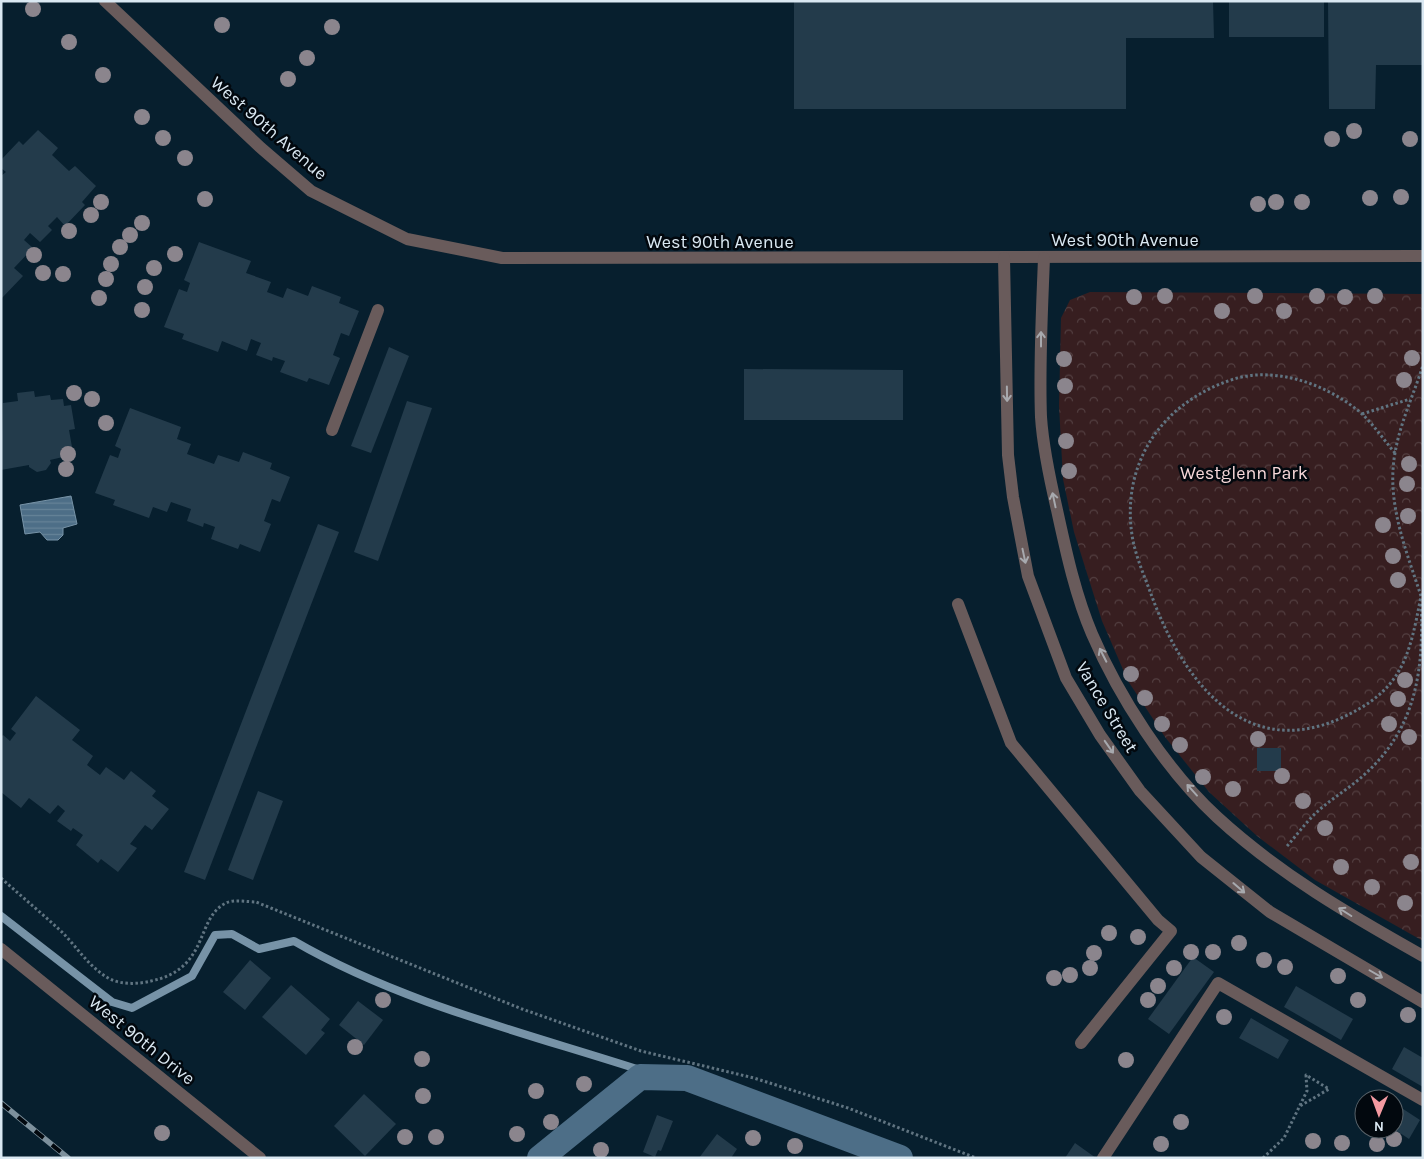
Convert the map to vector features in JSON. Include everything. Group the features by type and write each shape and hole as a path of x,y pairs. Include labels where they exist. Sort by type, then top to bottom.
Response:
{"street":[{"name":"West 90th Avenue","path":"105,1 261,148 311,191 407,239 502,258 1423,256"},
{"name":"Vance Street","path":"1004,258 1008,455 1012,497 1028,576 1066,678 1100,735 1140,791 1201,857 1270,912 1423,1002"},
{"name":"Vance Street","path":"1044,258 1041,334 1042,418 1051,485 1074,579 1092,634 1126,699 1152,740 1180,776 1216,816 1247,843 1315,893 1423,956"},
{"path":"332,430 378,310"},
{"path":"958,604 1011,743 1158,920 1171,931 1081,1043"},
{"name":"West 90th Drive","path":"1,949 260,1158"},
{"path":"1103,1158 1218,983 1423,1100"}],"path":[{"path":"1287,846 1316,812 1366,773 1396,737 1409,710 1418,681 1422,635 1421,596 1402,537 1392,488 1395,453 1410,399 1423,365"},
{"path":"1395,453 1362,414 1342,398 1324,389 1284,377 1241,378 1219,384 1192,398 1180,407 1153,436 1135,476 1130,497 1132,537 1161,620 1196,681 1211,698 1232,713 1265,727 1280,729 1322,725 1362,707 1381,692 1395,679 1412,642 1421,596"},
{"path":"1362,414 1410,399"},
{"path":"1,878 64,934 95,968 111,979 124,983 143,983 171,975 184,966 197,951 215,911 228,902 256,902 513,1005 641,1051 754,1078 848,1108 976,1158"},
{"path":"1263,1158 1284,1138 1300,1106 1307,1092 1306,1075 1329,1088 1300,1106"}],"green space":[{"name":"Westglenn Park","path":"1090,292 1423,294 1423,941 1315,880 1257,836 1209,792 1165,737 1128,681 1102,621 1074,532 1063,479 1059,406 1061,318 1070,300"}],"water":[{"path":"71,496 77,524 63,528 63,535 58,540 47,540 40,532 25,534 20,505"}],"building":[{"path":"794,1 1213,1 1214,38 1126,38 1126,109 794,109"},
{"path":"1229,1 1324,1 1324,37 1229,37"},
{"path":"1328,1 1423,1 1423,65 1376,65 1375,109 1329,109"},
{"path":"38,130 58,148 52,155 69,171 75,166 96,186 82,202 85,205 65,226 57,217 48,226 52,230 40,242 30,233 24,240 33,248 14,268 23,276 1,299 1,176 6,172 1,168 1,160 19,141 23,145"},
{"path":"199,242 251,261 246,273 271,282 267,292 283,298 287,288 308,296 312,286 341,297 339,303 359,311 349,336 341,333 333,355 340,358 329,385 309,378 307,382 280,372 285,361 273,357 272,361 256,355 261,343 251,339 247,351 222,341 218,352 182,339 184,334 164,327 179,289 187,292 190,283 184,280"},
{"path":"389,347 409,356 371,453 351,446"},
{"path":"744,369 903,370 903,420 744,420"},
{"path":"34,391 35,397 50,395 51,400 63,399 64,406 71,405 75,429 69,430 72,447 61,449 63,457 50,460 51,463 46,470 37,472 29,467 29,465 1,470 3,403 18,401 17,393"},
{"path":"407,401 432,408 378,561 354,552"},
{"path":"130,408 181,427 177,439 191,444 187,454 214,464 218,455 239,462 243,452 272,463 270,469 290,477 280,502 272,499 264,521 271,524 260,552 240,544 238,549 211,539 215,527 204,523 203,527 187,521 191,509 171,502 167,512 153,507 149,518 113,505 115,500 95,493 110,455 118,458 121,449 115,446"},
{"path":"318,524 339,532 205,880 184,872"},
{"path":"36,696 80,730 72,740 93,756 87,765 100,775 106,767 124,780 131,771 156,791 152,796 169,809 152,830 145,825 130,844 137,848 118,872 101,859 98,863 76,845 83,835 73,828 71,831 57,821 65,811 58,805 50,814 29,798 21,808 1,792 1,737 3,735 10,741 16,733 11,729"},
{"path":"1257,748 1281,748 1281,771 1257,771"},
{"path":"258,791 283,801 253,880 228,870"},
{"path":"1193,957 1214,972 1169,1034 1148,1019"},
{"path":"250,960 271,978 245,1010 223,992"},
{"path":"291,985 330,1019 321,1030 325,1033 306,1055 262,1017"},
{"path":"1296,986 1353,1019 1341,1040 1284,1007"},
{"path":"358,1001 383,1020 364,1045 339,1025"},
{"path":"1251,1018 1289,1040 1278,1059 1239,1038"},
{"path":"1404,1047 1423,1058 1423,1087 1392,1069"},
{"path":"364,1094 396,1124 365,1156 334,1126"},
{"path":"1404,1110 1420,1120 1409,1139 1404,1136"},
{"path":"657,1115 673,1121 661,1151 658,1150 655,1157 643,1152"},
{"path":"717,1134 737,1149 731,1158 699,1158"},
{"path":"1075,1143 1096,1158 1065,1158"}],"waterway":[{"path":"1,916 112,1002 132,1008 192,976 215,935 232,934 259,949 294,941 376,982 418,999 637,1069"},
{"path":"540,1158 640,1077 687,1078 900,1158"}],"railway":[{"path":"1,1103 68,1158"}]}
